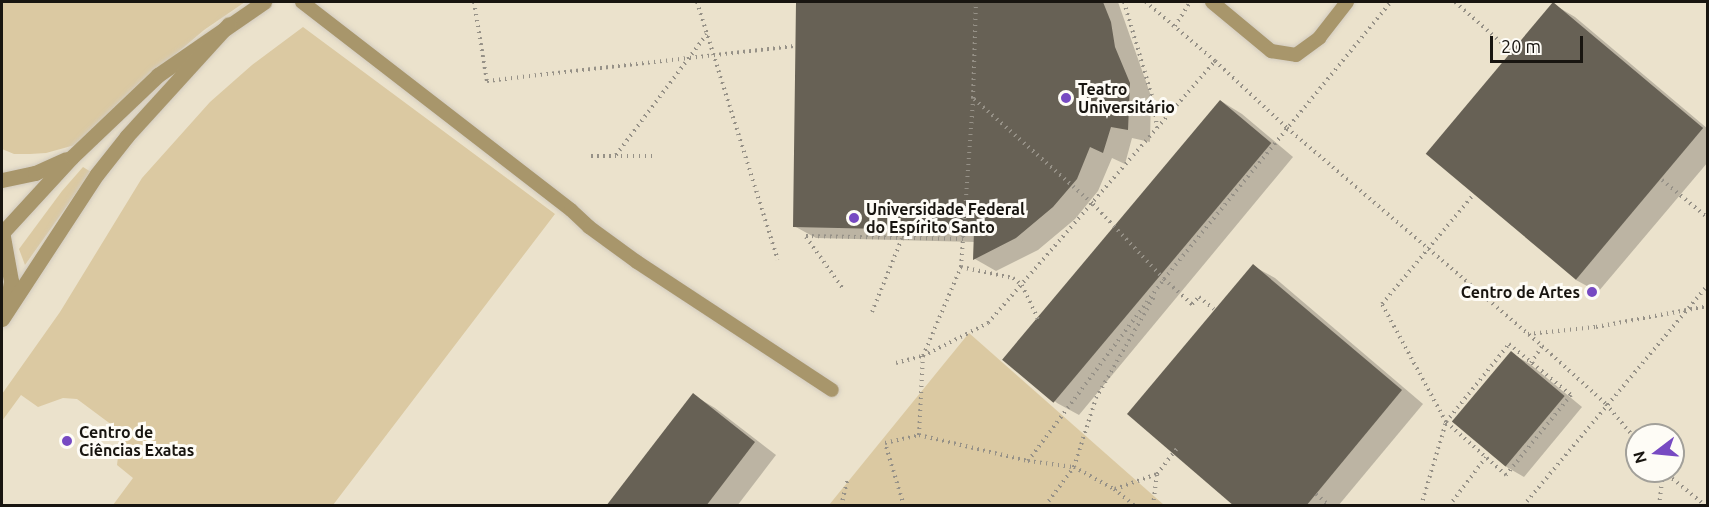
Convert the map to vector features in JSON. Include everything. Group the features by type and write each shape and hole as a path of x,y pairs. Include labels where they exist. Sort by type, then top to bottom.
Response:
{"street":[{"path":"3,316 11,281 2,232 72,157 158,75 264,2"},
{"path":"3,316 98,174 127,136 229,24"},
{"path":"2,180 35,173 72,157"}],"lane":[{"path":"302,2 571,210 589,227 637,262 832,390"},
{"path":"1212,2 1270,51 1289,55 1296,55 1319,38 1347,2"}],"path":[{"path":"474,2 487,81 796,46"},
{"path":"697,2 778,260"},
{"path":"919,435 923,356 961,267 973,98 976,2"},
{"path":"1124,2 1154,103 1157,128"},
{"path":"1146,2 1427,250 1542,346 1606,405 1625,427"},
{"path":"1175,26 1190,2"},
{"path":"1028,461 1164,279 1391,2"},
{"path":"1455,2 1511,51"},
{"path":"616,155 707,34"},
{"path":"896,363 923,356 988,323 1215,61"},
{"path":"973,98 1093,204 1164,279 1192,304 1199,297 1214,309"},
{"path":"591,156 655,156"},
{"path":"1662,180 1707,218"},
{"path":"1421,506 1446,422 1509,344 1571,395 1506,475 1446,422 1382,304 1474,194"},
{"path":"844,290 806,236 963,239"},
{"path":"872,312 902,238"},
{"path":"961,267 1013,278 1022,285 1038,319"},
{"path":"1045,506 1074,466 1096,398 1164,279"},
{"path":"1523,506 1707,285"},
{"path":"1528,334 1596,327 1707,306"},
{"path":"1531,363 1542,346"},
{"path":"904,506 885,443 919,435 1028,461 1074,466 1114,489 1135,506"},
{"path":"1153,506 1157,474 1176,448"},
{"path":"1449,506 1486,457"},
{"path":"1114,489 1157,474"},
{"path":"841,506 848,478"},
{"path":"1659,506 1662,483"},
{"path":"1678,483 1706,506"},
{"path":"1316,494 1330,506"}],"shaded area":[{"name":"Universidade Federal do Espírito Santo","path":"2,2 1707,2 1707,505 2,505"},
{"path":"2,2 245,2 204,30 75,145 46,153 14,154 2,149"},
{"path":"303,27 555,214 333,505 113,505 133,478 117,465 120,440 116,428 77,399 63,398 38,407 21,395 2,421 2,394 60,312 142,178 210,102 252,65"},
{"path":"83,167 91,172 25,265 19,249"},
{"path":"969,333 1164,505 829,505"}],"building":[{"path":"796,2 1103,2 1111,22 1115,47 1130,83 1128,130 1111,127 1103,153 1090,147 1077,179 1053,207 1016,238 973,260 974,231 793,227"},
{"path":"1553,2 1703,128 1576,280 1426,154"},
{"path":"1220,100 1271,143 1053,403 1002,360"},
{"path":"1253,264 1402,390 1306,506 1234,506 1127,414"},
{"path":"1511,351 1565,396 1505,466 1452,421"},
{"path":"693,393 755,442 706,506 606,506"}],"place":[{"name":"Teatro Universitário","path":"1066,98"},
{"name":"Universidade Federal do Espírito Santo","path":"854,218"},
{"name":"Centro de Artes","path":"1592,292"},
{"name":"Centro de Ciências Exatas","path":"67,441"}]}
